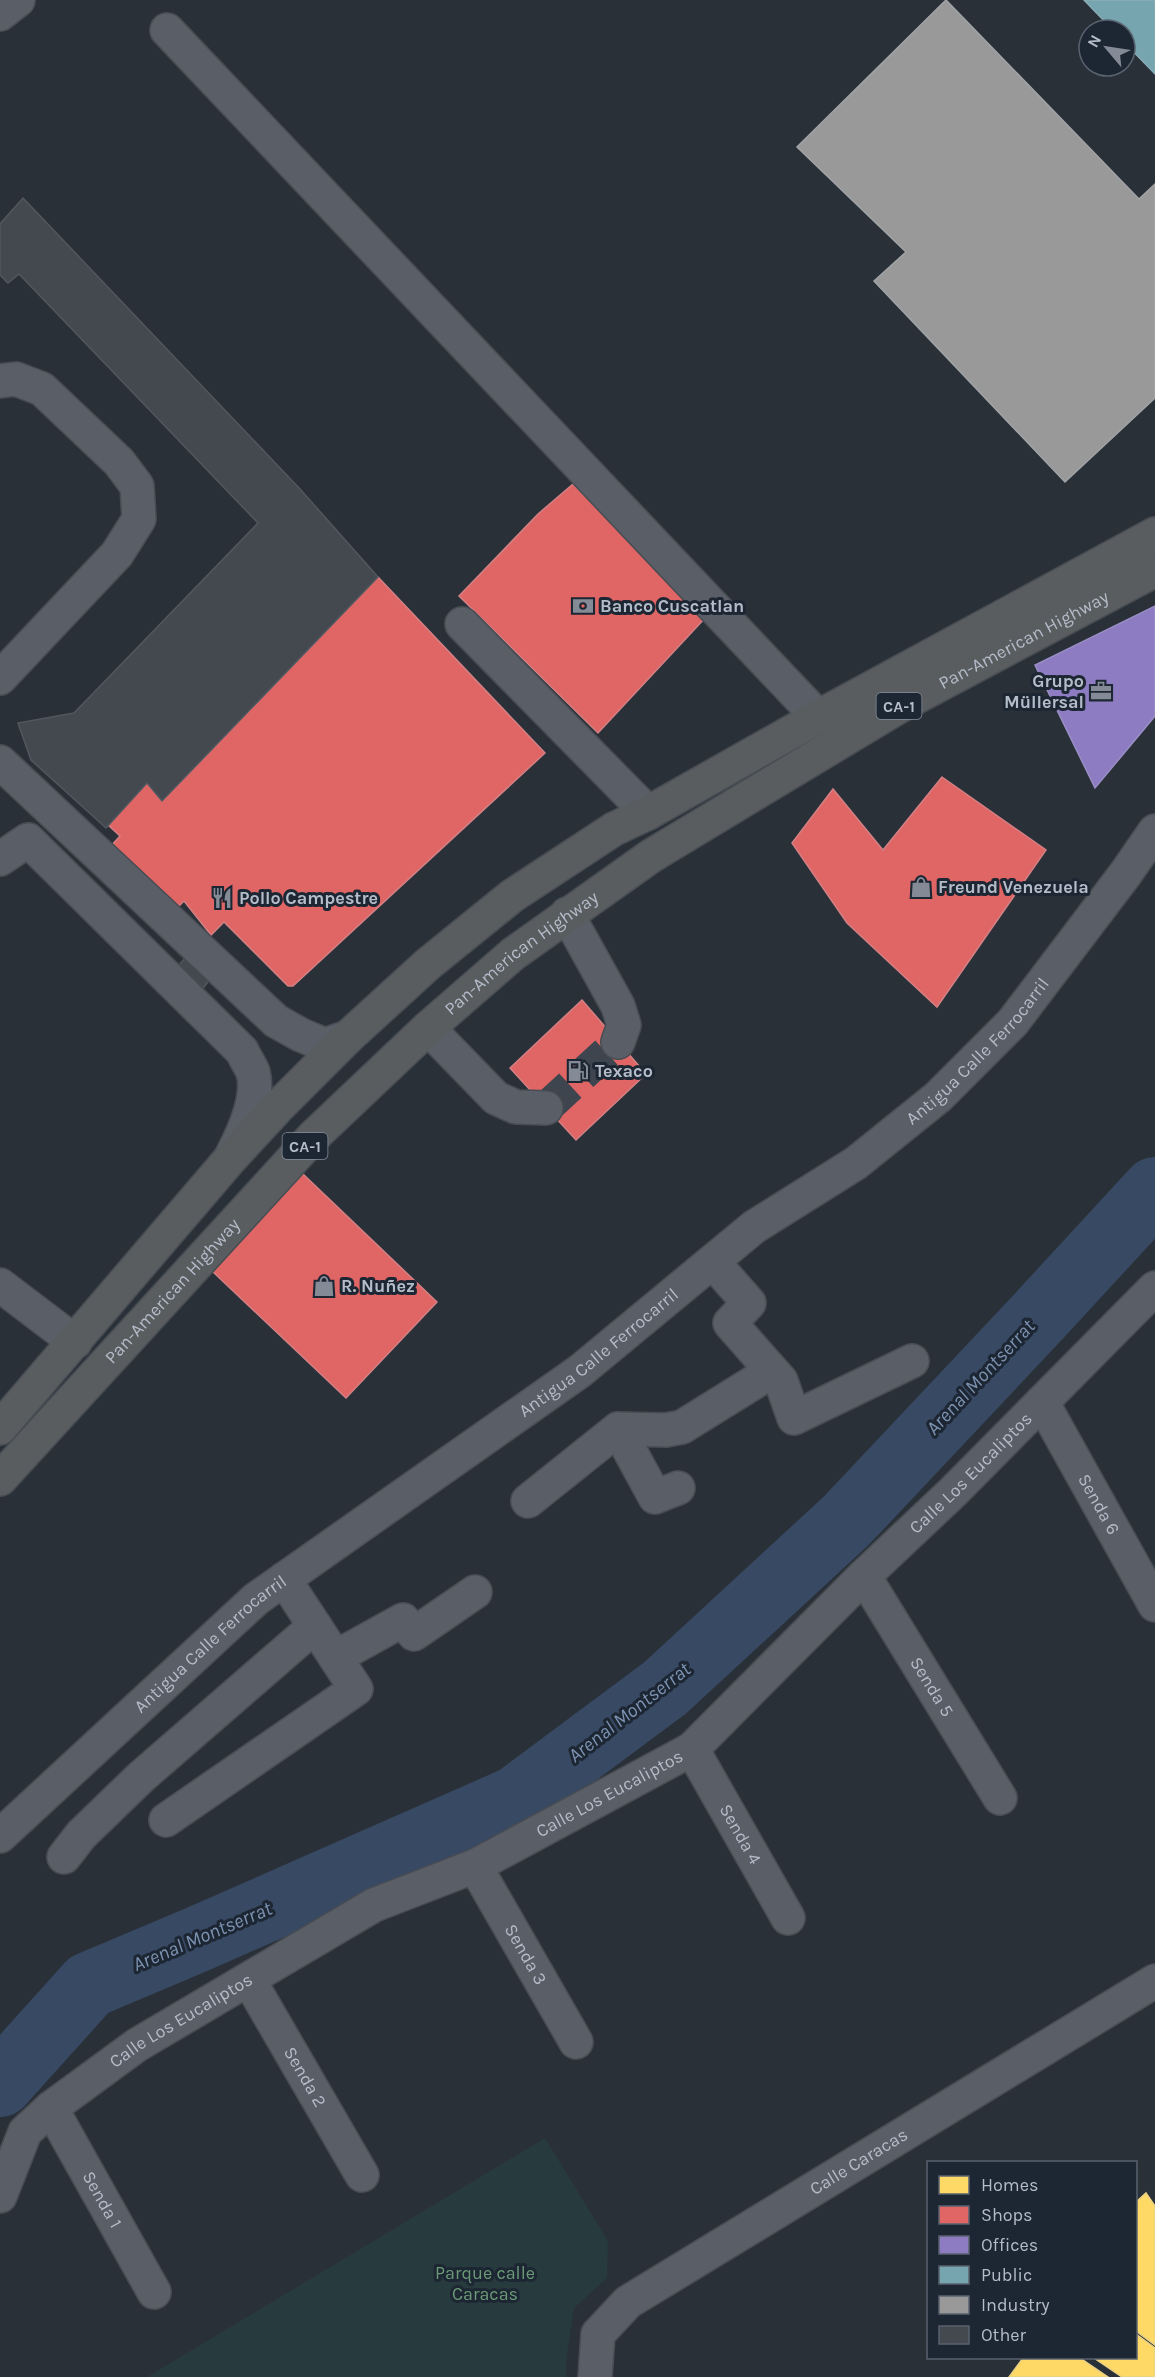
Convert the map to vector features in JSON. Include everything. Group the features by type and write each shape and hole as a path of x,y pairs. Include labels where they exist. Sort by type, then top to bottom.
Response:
{"highway":[{"path":"1123,552 1155,524"},
{"name":"Pan-American Highway","path":"0,1428 230,1159 348,1037 443,951 512,896 614,829 648,813 818,717 1155,534"},
{"name":"Pan-American Highway","path":"0,1479 314,1137 428,1028 513,954 651,856 903,704 1155,570"}],"street":[{"path":"0,14 18,0"},
{"path":"167,30 818,717"},
{"path":"0,381 16,379 42,389 118,462 137,486 139,519 117,554 0,678"},
{"path":"462,624 648,813"},
{"path":"0,762 276,1020 325,1045 348,1037"},
{"name":"Antigua Calle Ferrocarril","path":"0,1836 256,1599 579,1371 754,1227 856,1163 938,1097 1013,1022 1155,831"},
{"path":"0,859 28,840 242,1051 253,1073 253,1097 247,1121 230,1159"},
{"path":"567,914 618,1006 624,1025 618,1042"},
{"path":"428,1028 496,1098 516,1107 546,1108"},
{"path":"713,1262 749,1303 730,1323 781,1381 794,1418 912,1361"},
{"path":"0,1285 75,1342"},
{"name":"Calle Los Eucaliptos","path":"0,2196 24,2132 51,2108 137,2045 374,1905 475,1866 692,1749 864,1576 953,1492 1155,1288"},
{"path":"528,1501 618,1429 666,1430 682,1427 772,1371"},
{"name":"Senda 6","path":"1042,1402 1155,1605"},
{"path":"618,1429 655,1497 678,1488"},
{"name":"Senda 5","path":"864,1576 1000,1798"},
{"path":"166,1820 356,1689 284,1579"},
{"path":"336,1657 403,1620 414,1634 476,1592"},
{"path":"64,1857 81,1835 141,1777 315,1626"},
{"name":"Senda 4","path":"692,1749 788,1918"},
{"name":"Senda 3","path":"475,1866 576,2042"},
{"name":"Senda 2","path":"249,1980 362,2175"},
{"name":"Calle Caracas","path":"595,2372 598,2334 628,2302 1155,1981"},
{"name":"Senda 1","path":"51,2108 154,2292"}],"green space":[{"name":"Parque calle Caracas","path":"545,2138 608,2241 607,2278 574,2308 566,2361 566,2377 147,2377"}],"building: Homes":[{"path":"1146,2193 1155,2206 1155,2345 1137,2332 1137,2201"},
{"path":"1137,2335 1155,2348 1155,2377 1122,2377 1095,2359 1137,2359"},
{"path":"1022,2359 1081,2359 1108,2377 1009,2377"}],"building: Shops":[{"name":"Banco Cuscatlan","path":"573,484 706,617 598,733 459,596 538,514"},
{"path":"378,577 545,753 293,986 288,986 224,922 211,935 184,901 174,911 110,847 120,836 108,825 147,783 162,801"},
{"name":"Freund Venezuela","path":"942,777 1046,850 937,1007 847,923 792,843 833,789 883,850"},
{"name":"Texaco","path":"582,1000 646,1074 576,1140 510,1068"},
{"name":"R. Nuñez","path":"303,1174 437,1302 346,1398 211,1270"}],"building: Offices":[{"name":"Grupo Müllersal","path":"1155,606 1155,716 1095,788 1035,665"}],"building: Public":[{"path":"1084,0 1155,0 1155,74 1137,55 1137,18 1101,18"}],"building: Industry":[{"path":"946,0 1139,199 1155,184 1155,398 1065,482 874,281 906,252 797,147"}],"building: Other":[{"path":"23,198 300,489 378,577 162,801 147,783 106,828 31,760 18,723 74,713 258,523 19,274 8,283 0,275 0,224"},
{"path":"191,951 214,974 197,996 173,972"}],"waterway":[{"name":"Arenal Montserrat","path":"0,2084 89,1985 516,1799 665,1688 846,1521 1155,1190"}],"tunnel":[{"path":"546,1108 618,1042"}],"place":[{"name":"Banco Cuscatlan","path":"583,606"},
{"name":"Grupo Müllersal","path":"1101,691"},
{"name":"Freund Venezuela","path":"921,887"},
{"name":"Pollo Campestre","path":"222,898"},
{"name":"Texaco","path":"578,1071"},
{"name":"R. Nuñez","path":"324,1286"}]}
